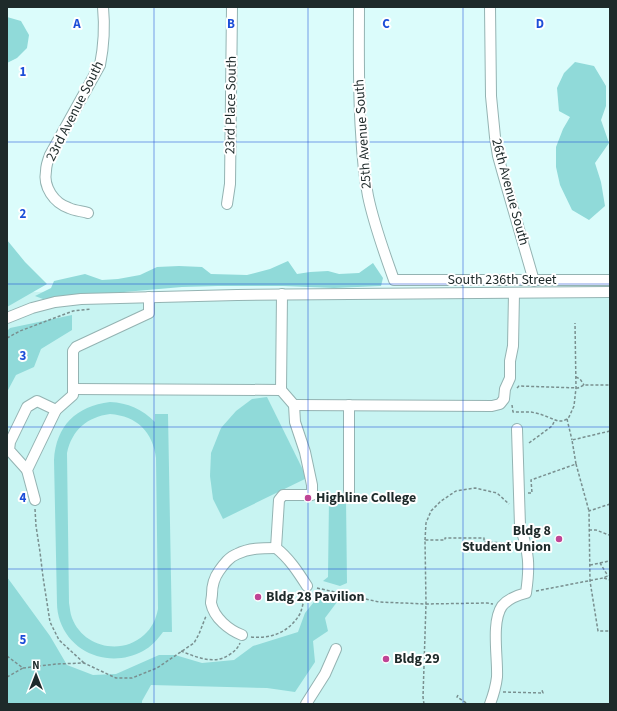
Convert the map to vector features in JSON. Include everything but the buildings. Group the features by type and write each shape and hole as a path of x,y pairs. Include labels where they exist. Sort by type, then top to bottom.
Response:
{"street":[{"name":"23rd Avenue South","path":"88,213 68,208 56,201 46,184 45,172 50,155 100,65 105,33 104,7"},
{"name":"23rd Place South","path":"227,204 230,184 232,7"},
{"name":"25th Avenue South","path":"359,7 358,77 363,166 375,225 394,280"},
{"name":"26th Avenue South","path":"490,7 491,96 498,156 534,281"},
{"name":"South 236th Street","path":"394,280 610,280"},
{"path":"7,318 32,308 55,302 81,299 282,294 610,292"},
{"path":"294,405 492,406 500,404 504,399 505,389 510,378 510,362 513,346 514,293"},
{"path":"276,548 279,500 283,495 312,495 312,485 305,452 295,422 294,405 281,390 282,294"},
{"path":"27,470 56,410 74,395 73,352 76,347 149,313 149,297"},
{"path":"73,390 281,390"},
{"path":"35,500 27,470 9,450 10,442 27,407 37,401 56,410"},
{"path":"349,405 350,498"},
{"path":"490,704 497,677 496,625 503,606 516,596 526,593 529,566 525,540 520,526 517,429"},
{"path":"242,635 229,628 221,621 212,603 212,585 224,563 236,554 257,548 276,548 284,554 297,570 307,586"},
{"path":"306,704 325,674 336,649"}],"path":[{"path":"7,338 20,331 73,311 94,309"},
{"path":"512,404 512,412 531,412 555,420 563,421 569,417 574,406 576,388 575,323"},
{"path":"575,377 580,379 584,385"},
{"path":"514,389 519,386 578,388 584,385 610,385"},
{"path":"567,419 576,464 589,511 590,581 598,631 610,631"},
{"path":"529,443 552,426 555,420"},
{"path":"572,440 610,431"},
{"path":"519,493 532,493 531,480 576,464"},
{"path":"424,704 426,604 425,540 426,523 431,511 441,501 456,492 475,488 497,493 513,508"},
{"path":"35,500 36,526 50,622 59,640 84,663 116,678 132,678 156,668 194,643 204,622 207,610 212,603"},
{"path":"589,511 610,504"},
{"path":"589,530 596,530 609,535"},
{"path":"425,540 445,540 445,538 484,538 484,542 508,543 525,540"},
{"path":"590,565 609,561"},
{"path":"526,593 609,576 600,563"},
{"path":"603,578 610,580"},
{"path":"181,651 205,660 216,660 225,658 232,653 239,646 242,635 261,638 281,633 299,616 307,586 379,602 426,604 487,603 503,606"},
{"path":"7,656 23,668"},
{"path":"7,677 23,668 56,664 84,663"},
{"path":"494,690 504,692 543,693 542,690"},
{"path":"458,695 457,697 468,704"}],"shaded area":[{"path":"7,17 21,21 29,35 27,48 17,58 7,63"},
{"path":"575,62 594,66 606,86 606,106 601,120 609,143 595,163 601,182 605,206 589,220 572,210 560,185 556,167 556,147 563,129 570,117 559,111 557,88 564,73"},
{"path":"7,240 25,262 47,284 7,307"},
{"path":"288,261 297,274 328,271 339,274 359,273 373,263 383,278 381,286 334,288 283,286 182,287 43,299 35,296 51,288 54,281 85,274 102,280 118,279 140,275 157,267 179,266 202,267 211,274 247,275 270,269"},
{"name":"Highline College","path":"610,291 610,704 7,704 7,292"},
{"path":"72,315 72,330 41,349 34,367 16,375 7,392 7,331 10,328"},
{"path":"267,397 307,478 223,519 213,499 210,476 211,453 221,428 236,411 252,399"},
{"path":"110,402 129,405 140,410 155,422 155,414 168,414 172,632 163,632 154,643 143,651 131,656 119,658 106,658 83,650 66,633 60,621 57,608 54,460 56,448 59,437 70,420 78,413 98,404","holes":["110,414 120,415 136,422 142,427 151,440 156,458 158,609 153,623 144,635 125,645 114,646 94,642 85,636 77,628 71,614 69,603 67,453 69,445 77,431 82,426 94,418"]},
{"path":"346,498 347,583 340,586 323,581 328,577 329,499"},
{"path":"7,577 50,636 67,665 93,675 116,674 159,655 175,655 202,663 234,660 253,646 298,632 305,613 317,598 329,595 337,602 325,618 328,631 313,641 315,662 295,692 267,688 151,685 142,701 142,704 7,704"}],"place":[{"name":"Highline College","path":"308,498"},
{"name":"Bldg 8 Student Union","path":"559,539"},
{"name":"Bldg 28 Pavilion","path":"258,597"},
{"name":"Bldg 29","path":"386,659"}]}
